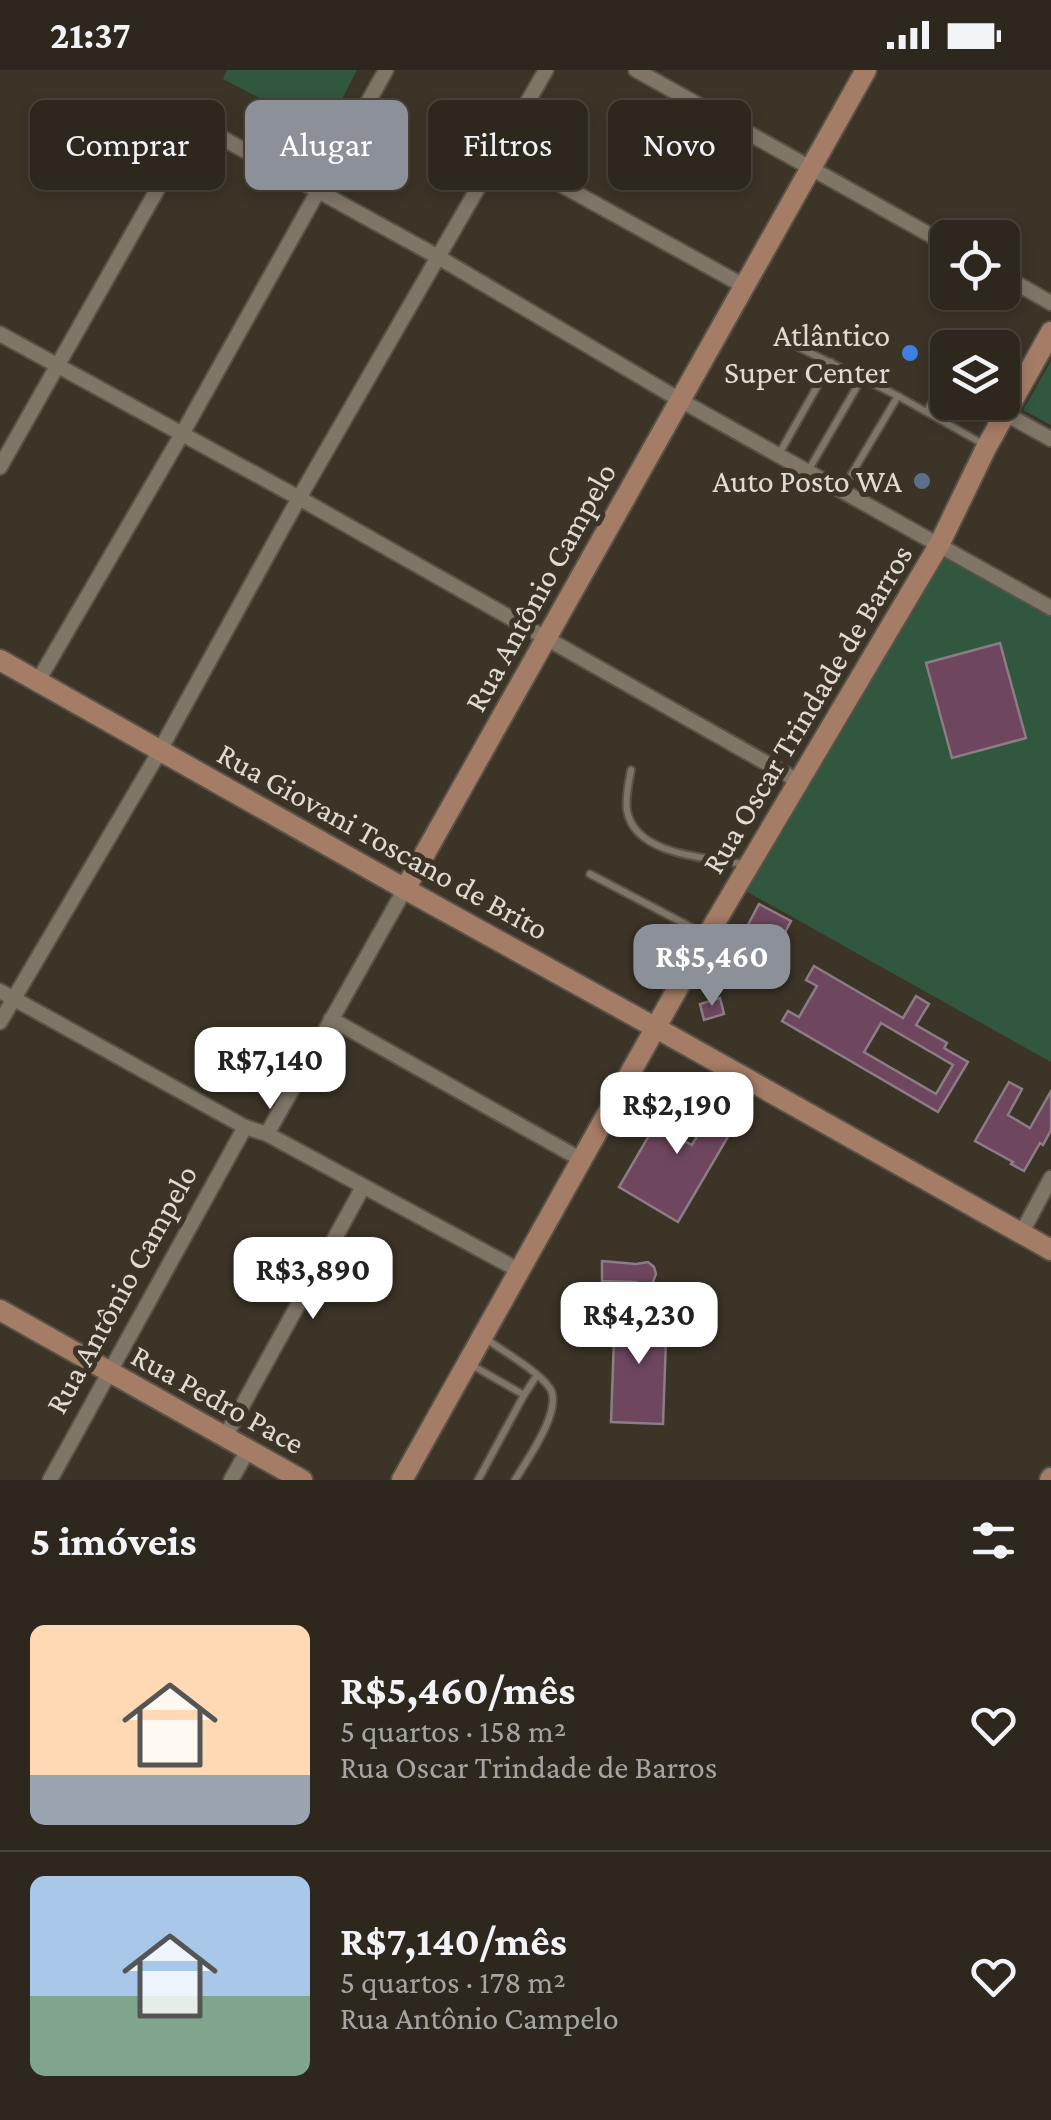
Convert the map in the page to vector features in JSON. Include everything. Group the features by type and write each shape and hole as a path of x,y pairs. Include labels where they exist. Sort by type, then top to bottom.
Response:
{"main road":[{"name":"Rua Antônio Campelo","path":"404,889 866,70"},
{"name":"Rua Oscar Trindade de Barros","path":"1020,385 1051,332"},
{"name":"Rua Oscar Trindade de Barros","path":"402,1480 707,936 939,545 1000,420"},
{"name":"Rua Giovani Toscano de Brito","path":"0,660 1051,1250"},
{"name":"Rua Pedro Pace","path":"0,1310 302,1480"}],"street":[{"path":"38,681 386,70"},
{"path":"529,100 546,70"},
{"path":"636,70 930,234"},
{"path":"0,468 196,123 1051,608"},
{"path":"0,1022 7,995 160,750 299,498 477,190"},
{"path":"572,190 744,286"},
{"path":"1020,286 1051,302"},
{"path":"0,334 299,498 798,781"},
{"path":"1017,420 1051,439"},
{"name":"Rua Antônio Campelo","path":"267,1134 404,889"},
{"path":"7,995 245,1127 267,1134 520,1271"},
{"path":"332,1019 582,1160"},
{"name":"Rua Antônio Campelo","path":"50,1480 245,1127"},
{"path":"1021,1234 1051,1178"},
{"path":"225,1437 364,1187"},
{"path":"231,1480 248,1450"}],"lane":[{"path":"790,343 927,411 987,446"},
{"path":"778,455 831,362"},
{"path":"808,472 862,378"},
{"path":"842,491 898,396"},
{"path":"927,411 930,406"},
{"path":"631,770 626,808 631,823 644,838 670,852 751,865"},
{"path":"590,874 707,936"},
{"path":"484,1337 551,1388 554,1398 552,1414 516,1480"},
{"path":"468,1363 524,1395"},
{"path":"478,1480 536,1376"}],"green space":[{"path":"227,70 357,70 342,100 263,100 223,79"},
{"path":"1051,361 1051,425 1023,410"},
{"path":"939,545 1051,610 1051,1062 744,890"}],"building":[{"path":"1000,643 1026,738 952,758 926,663"},
{"path":"759,904 791,921 762,976 730,959"},
{"path":"814,966 903,1018 916,996 929,1004 916,1025 947,1043 944,1048 968,1062 938,1112 782,1021 788,1011 799,1017 817,986 806,980","holes":["881,1023 953,1065 936,1094 864,1052"]},
{"path":"720,998 724,1014 704,1020 700,1004"},
{"path":"1009,1082 1022,1089 1008,1115 1030,1128 1051,1091 1051,1130 1024,1171 975,1141"},
{"path":"679,1084 698,1095 675,1136 692,1145 716,1104 739,1118 678,1222 619,1187"},
{"path":"602,1261 648,1262 656,1274 646,1286 602,1281"},
{"path":"615,1310 667,1311 663,1424 611,1422"}],"place":[{"name":"Atlântico Super Center","path":"910,353"},
{"name":"Auto Posto WA","path":"922,481"}]}
